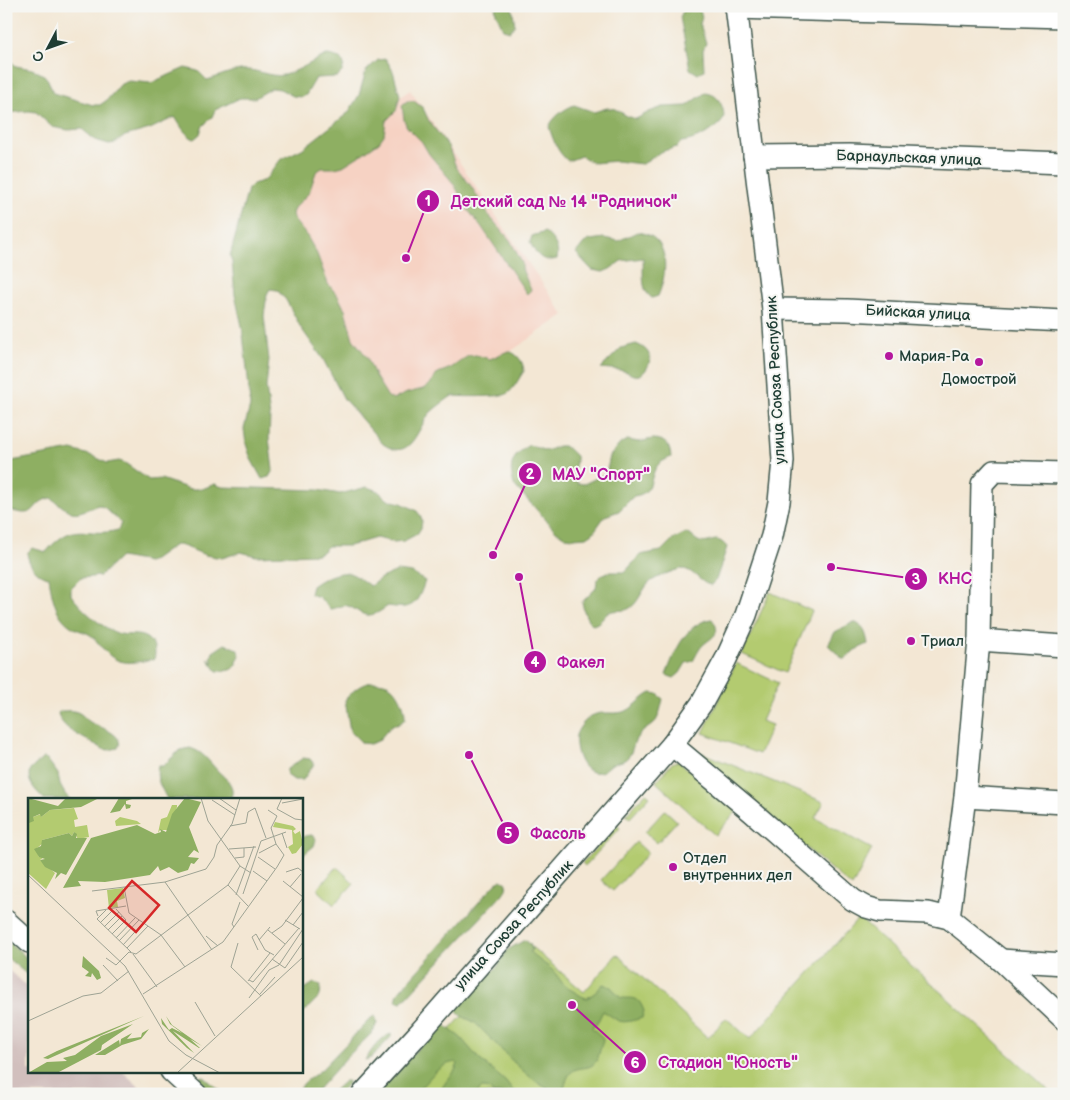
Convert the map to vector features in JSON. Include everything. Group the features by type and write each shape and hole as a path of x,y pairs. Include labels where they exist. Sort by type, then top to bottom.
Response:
{"street":[{"path":"736,7 1064,17"},
{"name":"улица Союза Республик","path":"363,1094 569,864 672,745 702,703 728,655 746,615 772,536 779,502 782,461 773,309 736,7"},
{"name":"Барнаульская улица","path":"754,156 850,155 1064,163"},
{"name":"Бийская улица","path":"773,309 847,310 1064,321"},
{"path":"949,918 965,797 979,640 982,484 994,470 1064,473"},
{"path":"979,640 1064,646"},
{"path":"672,745 859,905 880,911 928,913 949,918 1000,960 1064,1019"},
{"path":"965,797 1064,802"},
{"path":"6,921 28,941"},
{"path":"1000,960 1064,964"},
{"path":"172,1072 196,1094"}],"shaded area":[{"path":"410,90 564,315 401,426 247,201"},
{"path":"6,968 28,987 28,1072 123,1072 147,1094 6,1094"}],"green space":[{"path":"495,6 512,6 515,25 510,31 503,29"},
{"path":"694,6 700,10 702,17 700,24 706,43 703,50 704,70 698,74 690,69 680,17 683,11"},
{"path":"327,55 337,57 344,64 342,72 337,77 316,78 306,95 300,97 272,88 255,98 240,98 215,110 212,117 202,127 200,134 194,139 185,132 175,117 150,129 125,136 115,143 109,144 95,140 82,129 68,130 52,127 36,112 6,113 6,57 16,66 32,69 44,75 53,93 93,105 100,105 121,84 129,81 151,83 185,68 198,71 207,80 241,70 252,70 278,76 295,71"},
{"path":"386,59 393,71 400,96 396,111 386,121 384,135 379,142 343,166 322,168 316,172 309,193 294,208 292,214 294,220 307,236 317,254 328,284 338,296 345,310 353,339 367,357 375,376 388,397 394,399 423,389 430,384 438,373 451,368 468,356 476,355 490,359 508,351 519,358 524,371 507,394 472,397 452,396 430,413 417,435 407,447 393,449 383,444 344,399 323,359 301,328 286,300 277,290 270,289 267,294 264,316 269,360 266,387 273,470 269,477 262,479 251,459 246,444 244,429 250,406 248,378 242,326 235,295 230,256 248,189 253,184 265,180 281,159 302,149 348,113 359,95 366,71 378,60"},
{"path":"705,93 714,96 721,104 724,116 720,124 704,135 681,142 677,147 660,152 642,164 616,161 594,163 581,156 568,161 558,149 549,127 559,114 574,105 594,112 607,108 615,109 636,119 663,107 687,106"},
{"path":"407,101 414,101 423,108 429,121 448,146 456,167 471,186 490,217 510,240 522,263 522,269 531,290 527,294 481,226 467,209 454,184 429,154 422,142 407,127 402,105"},
{"path":"545,232 555,244 558,251 557,259 543,259 530,242 532,236"},
{"path":"637,232 648,235 656,240 664,256 664,277 658,296 652,298 648,295 644,286 643,258 621,261 603,272 592,270 576,253 584,243 590,240 604,238 618,241"},
{"path":"636,344 646,350 650,360 642,374 635,375 621,370 601,368 621,348"},
{"path":"652,439 660,440 666,444 671,457 656,467 646,491 634,496 619,511 605,516 593,533 587,537 566,537 556,531 514,485 511,472 513,462 515,457 529,445 546,451 560,446 568,449 576,456 575,479 577,483 584,484 603,475 607,470 610,456 620,444 627,440 639,442"},
{"path":"72,450 93,456 107,463 119,461 125,463 149,480 161,479 190,489 202,489 215,484 222,487 318,490 340,494 367,487 378,491 388,500 401,503 416,510 422,521 421,528 417,534 404,541 394,542 376,538 349,546 328,546 318,554 256,556 241,552 222,558 205,555 181,545 175,545 154,560 148,562 120,557 100,576 81,578 71,588 71,595 87,613 113,632 143,636 153,645 154,659 124,662 112,657 92,636 74,628 62,618 56,606 49,577 34,569 27,553 32,548 46,552 56,541 73,532 118,530 121,523 105,508 98,505 83,511 73,512 51,498 44,500 31,512 19,513 9,510 6,512 6,462"},
{"path":"686,533 700,542 716,540 727,547 716,580 711,585 703,582 685,569 674,571 649,583 636,603 630,608 613,611 596,624 590,623 585,615 582,602 596,588 597,580 603,574 625,572 640,555 661,551 672,540"},
{"path":"397,571 412,573 425,581 416,601 409,606 388,606 377,613 367,615 346,606 330,609 319,597 310,594 312,586 334,574 349,573 370,586 381,578"},
{"path":"770,592 812,611 785,673 742,654"},
{"path":"712,619 715,624 716,634 702,646 693,661 686,663 680,673 674,678 666,675 677,648 688,632 695,626"},
{"path":"854,622 864,630 868,644 855,650 844,660 828,645 835,632"},
{"path":"225,644 237,649 240,655 232,669 217,671 208,659 213,663 211,658 213,652"},
{"path":"736,663 778,683 761,721 772,725 759,754 703,733"},
{"path":"371,682 385,683 395,690 403,704 405,719 399,724 392,725 378,741 370,744 362,743 350,731 345,700 353,691"},
{"path":"651,693 658,694 663,699 658,716 656,721 636,739 628,757 623,761 612,764 601,772 588,770 580,760 576,747 576,735 583,723 597,714 626,711"},
{"path":"61,711 77,712 90,722 115,735 119,743 118,748 103,749 70,730 60,719 58,713"},
{"path":"190,748 203,755 227,780 232,791 230,798 166,798 158,779 158,766 163,766 180,750"},
{"path":"702,753 824,802 815,818 872,849 852,887 699,757"},
{"path":"43,758 47,759 58,774 60,785 69,798 43,798 32,786 29,779 30,770"},
{"path":"303,758 310,759 314,764 303,780 294,780 287,775 287,769"},
{"path":"678,761 738,810 715,835 656,782 672,763"},
{"path":"646,793 650,796 630,818 626,815"},
{"path":"665,810 677,821 657,843 645,832"},
{"path":"617,825 620,828 585,866 582,863"},
{"path":"312,835 316,839 314,846 302,855 302,838"},
{"path":"636,842 648,853 613,891 601,880"},
{"path":"337,867 354,883 334,905 317,889"},
{"path":"502,880 507,883 502,895 402,1002 396,1001 398,993 402,988 496,883"},
{"path":"859,918 1053,1094 393,1094 527,943 584,992 617,954 708,1038 726,1018 750,1039"},
{"path":"6,940 28,960 28,975 6,957"},
{"path":"525,940 530,944 532,950 530,952 549,967 569,989 587,998 603,984 611,987 621,998 638,1000 644,1011 642,1018 623,1022 603,1011 596,1025 593,1025 592,1028 603,1038 594,1064 573,1071 560,1093 549,1090 527,1074 475,1023 458,1013 455,1007 498,966 507,950"},
{"path":"314,983 321,985 320,996 302,1014 302,990"},
{"path":"375,1016 377,1023 373,1032 346,1058 314,1094 295,1094 305,1082 321,1070"},
{"path":"442,1022 460,1037 479,1059 505,1081 512,1090 522,1094 493,1094 490,1090 482,1088 476,1094 440,1094 441,1089 458,1064 456,1062 447,1064 435,1072 415,1094 376,1094"},
{"path":"391,1034 391,1037 371,1058 365,1060 379,1041"},
{"path":"203,1076 224,1094 211,1094 200,1081 200,1077"},
{"path":"344,1081 348,1081 348,1084 339,1094 330,1094"}],"place":[{"name":"Детский сад № 14 \"Родничок\"","path":"406,258"},
{"name":"Мария-Ра","path":"889,356"},
{"name":"Домострой","path":"979,362"},
{"name":"МАУ \"Спорт\"","path":"493,555"},
{"name":"КНС","path":"831,567"},
{"name":"Факел","path":"519,577"},
{"name":"Триал","path":"911,641"},
{"name":"Фасоль","path":"469,755"},
{"name":"Отдел внутренних дел","path":"673,867"},
{"name":"Стадион \"Юность\"","path":"572,1005"}]}
